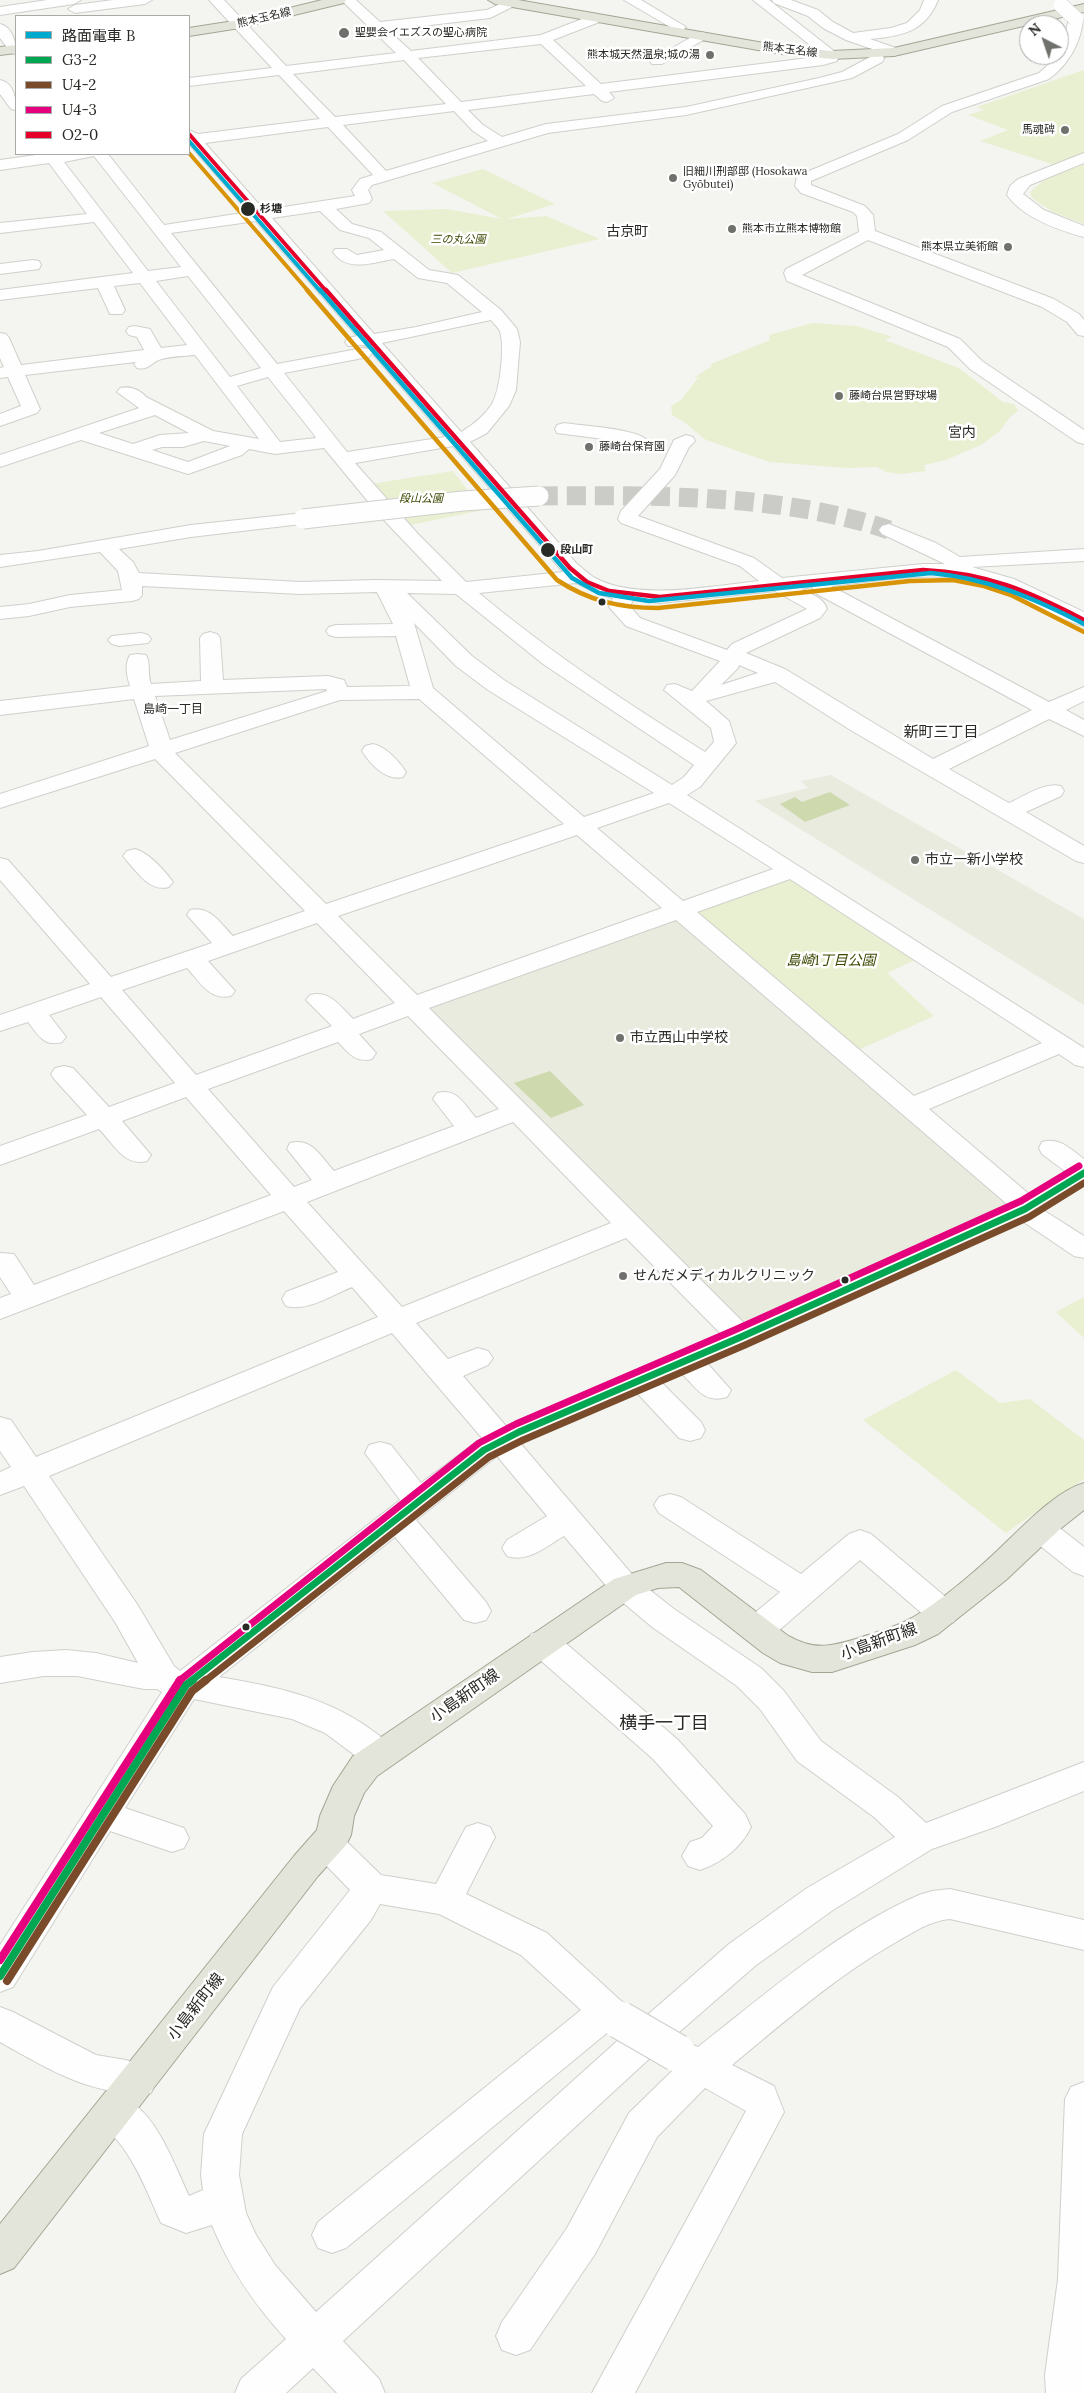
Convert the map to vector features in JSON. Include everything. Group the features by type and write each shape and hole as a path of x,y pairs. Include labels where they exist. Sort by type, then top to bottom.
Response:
{"main road":[{"name":"熊本玉名線","path":"190,32 240,24 339,0"},
{"name":"熊本玉名線","path":"496,0 781,50 832,55 894,52 1080,14"},
{"path":"0,51 15,49"},
{"name":"小島新町線","path":"0,2254 138,2082 306,1866 334,1835 337,1816 350,1786 365,1766 380,1755 625,1587 670,1573 681,1574 690,1578 775,1644 792,1654 812,1659 832,1660 903,1636 927,1625 995,1572 1040,1529 1084,1494"}],"street":[{"path":"0,11 146,0"},
{"path":"216,0 383,177"},
{"path":"348,0 408,56 478,128 500,143"},
{"path":"634,2 652,0"},
{"path":"190,142 829,59 832,55 760,0"},
{"path":"779,0 813,13 832,27 851,36 894,52"},
{"path":"851,36 888,33 920,22 928,12 932,0"},
{"path":"866,234 865,214 859,209 807,190 803,186 803,179 903,137 947,109 1052,72 1077,46 1076,28 1080,14 1057,1"},
{"path":"634,2 679,27 674,31"},
{"path":"377,27 490,14 512,3"},
{"path":"822,14 832,27"},
{"path":"190,82 544,39 597,18"},
{"path":"0,28 15,48"},
{"path":"657,61 700,36"},
{"path":"544,39 597,90 632,119"},
{"path":"161,230 364,199 360,190 362,186 383,177 546,129 632,119 721,104 847,75 873,62 877,58 876,54"},
{"path":"15,80 0,83 15,104"},
{"path":"0,106 15,105"},
{"path":"190,142 361,345 449,442 570,568 580,577 622,601 633,622 716,654 734,656 777,674 1084,856"},
{"path":"0,164 70,155"},
{"path":"101,155 341,459 401,528 462,588 523,639 621,709 707,763"},
{"path":"51,156 100,217 275,448"},
{"path":"1084,158 1024,182 1016,189 1015,195 1028,208 1046,218 1084,232"},
{"path":"324,206 346,227 375,235 424,274 452,279 495,314 508,329 511,342 507,390 500,406 480,429 449,442 341,459"},
{"path":"0,228 100,217"},
{"path":"1084,331 1073,318 1048,303 866,234 792,273 793,277 954,344 976,365 1084,438"},
{"path":"341,252 354,260 398,253"},
{"path":"0,269 33,265"},
{"path":"0,295 192,271"},
{"path":"104,282 116,310"},
{"path":"226,384 361,345 495,314"},
{"path":"136,331 144,333 155,354"},
{"path":"0,420 31,409 7,372 5,335"},
{"path":"7,372 94,361 113,350 155,354 199,348"},
{"path":"117,387 155,354"},
{"path":"94,361 117,387 136,396 139,401 156,408 203,435 275,448 328,442"},
{"path":"117,387 150,387"},
{"path":"0,461 71,432 156,408"},
{"path":"564,429 621,436 648,459 668,471 681,444 686,441"},
{"path":"71,432 188,468 235,451 245,444"},
{"path":"130,451 160,441 183,441 203,435"},
{"path":"449,442 557,580 567,588 586,598 622,601 787,590"},
{"path":"648,459 628,514 628,519 747,562 787,590 816,605 829,593 973,565 1084,620"},
{"path":"0,561 191,531 462,501 539,496"},
{"path":"889,530 984,586"},
{"path":"1044,557 1084,536"},
{"path":"0,613 29,610 70,601 132,595 130,569 104,545"},
{"path":"955,568 1044,557 1084,555"},
{"path":"698,699 730,663 739,648 813,614 829,593 916,575 984,586 1011,595 1084,632"},
{"path":"132,579 242,590 386,587 462,588 580,577"},
{"path":"386,587 388,596 404,621 419,683 424,692 911,1107 1016,1198 1025,1209 1054,1232 1084,1249"},
{"path":"386,587 400,595 464,661 496,685 792,870 1084,1058"},
{"path":"829,593 1084,729"},
{"path":"336,631 406,630"},
{"path":"210,638 212,686"},
{"path":"119,640 141,639"},
{"path":"138,660 137,675 163,754 741,1337"},
{"path":"698,699 777,674"},
{"path":"0,708 212,686 328,682 336,685 338,694"},
{"path":"0,1023 671,795 692,782 725,743 721,726 698,699 675,690"},
{"path":"0,801 338,694 370,702 424,692"},
{"path":"933,768 1084,694"},
{"path":"627,705 656,728 702,753 707,763"},
{"path":"373,751 394,772"},
{"path":"1008,812 1053,791"},
{"path":"135,856 161,882"},
{"path":"0,865 107,986 289,1199 443,1372 625,1587 663,1618 749,1677 772,1700 809,1751 886,1807 920,1839"},
{"path":"0,1156 792,870"},
{"path":"199,915 228,946"},
{"path":"192,958 222,991"},
{"path":"319,1000 363,1053"},
{"path":"32,1011 53,1037"},
{"path":"911,1107 1061,1044"},
{"path":"64,1074 104,1119 110,1122 137,1155"},
{"path":"446,1100 471,1129"},
{"path":"0,1309 518,1111"},
{"path":"174,1680 408,1510 484,1450 500,1441 741,1337 1025,1209 1084,1173 1052,1148"},
{"path":"300,1149 329,1183"},
{"path":"0,1484 629,1226"},
{"path":"4,1261 28,1299"},
{"path":"296,1299 356,1275"},
{"path":"443,1372 478,1358"},
{"path":"686,1360 716,1390"},
{"path":"641,1380 690,1430"},
{"path":"0,1428 174,1680 176,1698 0,1976"},
{"path":"380,1454 408,1510 474,1610"},
{"path":"670,1505 803,1591"},
{"path":"518,1548 567,1519"},
{"path":"1040,1529 1084,1564"},
{"path":"758,1630 860,1542 943,1612"},
{"path":"543,1642 665,1749 733,1824 734,1828 714,1848 702,1852 700,1856"},
{"path":"0,1670 22,1665 58,1662 88,1664 280,1703 328,1718 342,1726 380,1755"},
{"path":"256,2393 649,2036 742,1955 820,1899 920,1839 983,1817 1084,1776"},
{"path":"103,1815 172,1838"},
{"path":"445,1900 452,1892 478,1837"},
{"path":"327,1844 371,1888 445,1900 534,1944 613,2016 689,2061 761,2098 765,2112 613,2393"},
{"path":"364,2393 288,2314 252,2268 233,2236 223,2199 220,2153 223,2134 286,1998 358,1909 371,1888"},
{"path":"516,2336 581,2240 643,2125 689,2061 796,1991 861,1944 932,1906 950,1904 1084,1935"},
{"path":"332,2235 613,2016"},
{"path":"0,2023 89,2070 111,2076 126,2076 138,2082"},
{"path":"1067,2393 1066,2375 1078,2279 1084,2098"},
{"path":"114,2112 121,2114 145,2147 175,2210 180,2215 187,2216 223,2199"}],"shaded area":[{"name":"市立一新小学校","path":"831,775 1084,919 1084,1005 755,801 808,788 801,781"},
{"path":"830,792 850,805 805,822 780,804 795,797 802,802"},
{"path":"678,917 1011,1205 736,1325 423,1007"},
{"path":"550,1071 584,1105 551,1118 514,1083"}],"green space":[{"path":"1084,70 1084,155 1055,165 980,141 1008,130 968,115 984,110 977,107"},
{"path":"1084,164 1084,224 1053,212 1032,198 1030,192 1044,180"},
{"name":"三の丸公園","path":"483,169 555,204 507,219 546,216 600,239 452,273 383,211 446,209 502,219 432,183"},
{"name":"藤崎台県営野球場","path":"812,323 857,326 890,336 892,337 885,340 959,368 1003,402 1014,404 1018,411 1010,417 1000,431 981,445 946,460 924,465 926,471 901,474 886,472 877,467 848,468 769,462 706,440 672,415 671,406 681,400 698,378 695,377 712,366 711,364 770,340 769,335"},
{"name":"段山公園","path":"453,471 483,510 406,526 371,484"},
{"name":"島崎1丁目公園","path":"793,873 922,957 887,973 934,1016 856,1051 688,911"},
{"path":"1084,1297 1084,1338 1056,1312"},
{"path":"956,1370 1000,1403 1030,1399 1084,1440 1084,1479 1006,1533 863,1420"}],"tunnel":[{"path":"539,496 671,497 762,503 806,509 849,518 889,530"}],"tram line":[{"name":"B","path":"190,142 572,578 599,593 649,601 931,573 972,578 992,583 1046,605 1084,624"}],"transit line":[{"name":"O2-0","path":"190,135 570,568 587,582 609,591 660,597 923,570 947,571 988,578 1007,584 1084,620"},
{"path":"190,154 557,580 569,588 593,599 618,606 658,608 910,581 953,580 984,586 1011,595 1084,632"},
{"name":"U4-3","path":"0,1960 180,1679 479,1443 516,1424 737,1329 1021,1201 1079,1166"},
{"name":"G3-2","path":"0,1976 186,1685 484,1450 519,1432 741,1337 1025,1209 1084,1173"},
{"name":"U4-2","path":"7,1981 192,1691 489,1457 523,1440 745,1345 1029,1217 1084,1183"}],"place":[{"name":"聖嬰会イエズスの聖心病院","path":"344,33"},
{"name":"熊本城天然温泉;城の湯","path":"710,55"},
{"name":"馬魂碑","path":"1065,130"},
{"name":"旧細川刑部邸 (Hosokawa Gyōbutei)","path":"673,178"},
{"name":"杉塘","path":"248,209"},
{"name":"熊本市立熊本博物館","path":"732,229"},
{"name":"熊本県立美術館","path":"1008,247"},
{"name":"藤崎台県営野球場","path":"839,396"},
{"name":"藤崎台保育園","path":"589,447"},
{"name":"段山町","path":"548,550"},
{"name":"市立一新小学校","path":"915,860"},
{"name":"市立西山中学校","path":"620,1038"},
{"name":"せんだメディカルクリニック","path":"623,1276"}],"district":[{"name":"古京町","path":"627,232"},
{"name":"宮内","path":"962,433"},
{"name":"島崎一丁目","path":"173,710"},
{"name":"新町三丁目","path":"941,733"},
{"name":"横手一丁目","path":"664,1724"}]}
